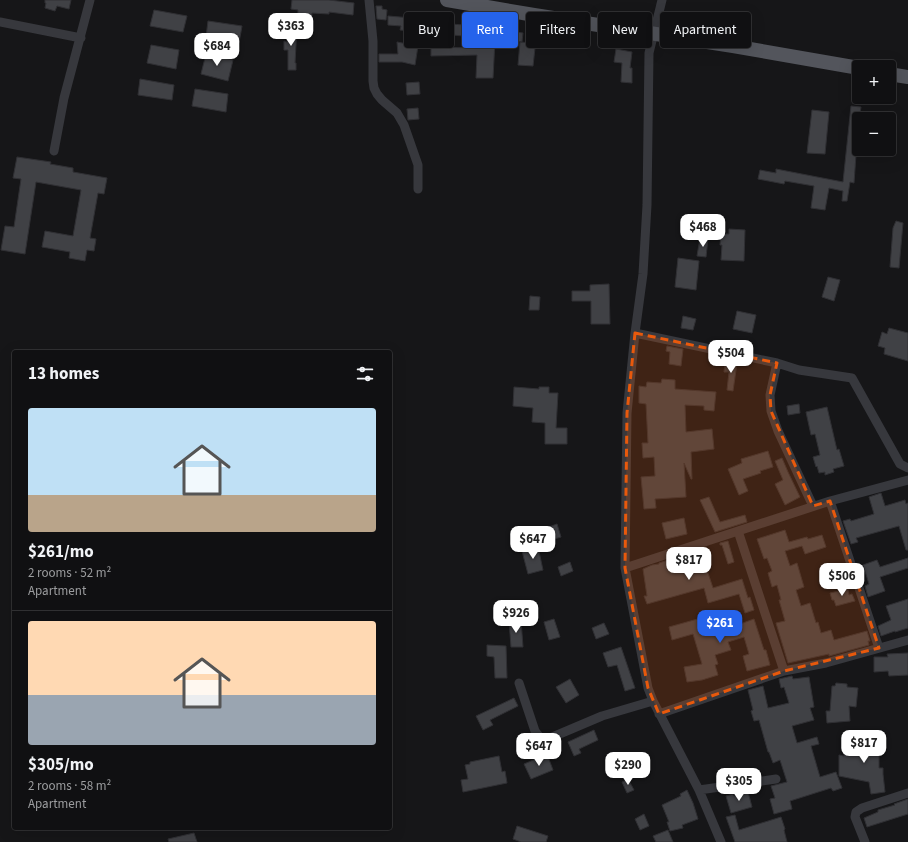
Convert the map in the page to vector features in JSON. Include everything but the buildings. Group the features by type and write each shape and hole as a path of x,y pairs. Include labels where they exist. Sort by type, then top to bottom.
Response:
{"main road":[{"path":"447,0 852,67"},
{"path":"896,75 908,77"}],"street":[{"path":"54,152 64,98 90,0"},
{"path":"369,0 373,41 374,88 382,100 397,113 404,125 418,165 418,189"},
{"path":"662,0 649,53 647,205 643,274 635,333 627,413 625,568 648,688 659,714 699,790 721,842"},
{"path":"0,22 81,38"},
{"path":"635,333 777,363 799,370 852,378 900,464 908,468"},
{"path":"777,363 770,395 771,411 778,431 813,506"},
{"path":"625,568 813,506 908,480"},
{"path":"830,501 879,648"},
{"path":"738,531 784,671"},
{"path":"659,714 784,671 826,663 908,640"},
{"path":"519,683 535,731 543,741 602,716 653,701"},
{"path":"699,790 776,779"},
{"path":"865,842 855,817 856,812 862,808 908,793"}],"highlighted area":[{"path":"635,333 777,363 770,395 771,411 813,506 830,501 879,648 784,671 659,714 648,688 625,568 627,413"}]}
